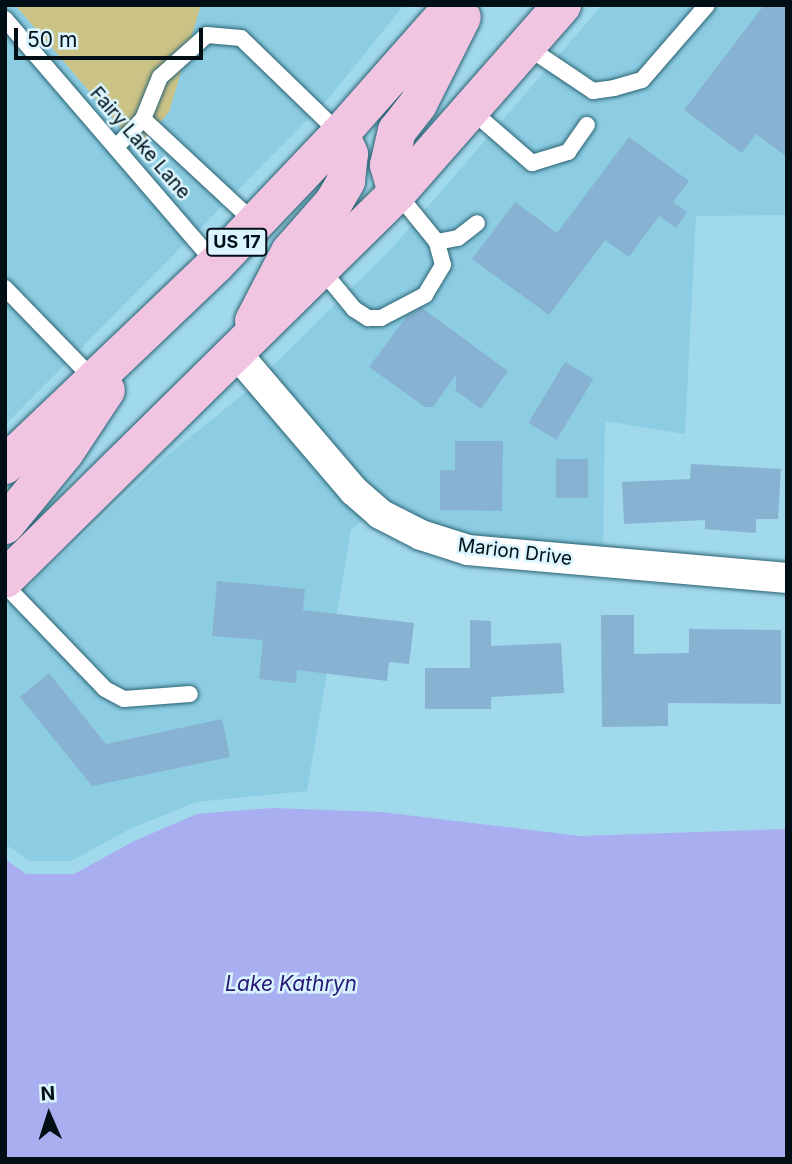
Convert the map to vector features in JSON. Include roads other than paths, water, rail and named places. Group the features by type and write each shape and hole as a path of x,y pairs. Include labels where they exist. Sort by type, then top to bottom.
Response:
{"main road":[{"name":"US 17","path":"5,465 216,264 340,134 454,5"},
{"path":"397,193 389,165 397,131 418,104 467,5"},
{"path":"5,579 237,354 397,193 562,5"},
{"path":"237,354 290,252 334,202 346,181 349,154 340,134"},
{"path":"5,525 65,452 144,333"}],"street":[{"name":"Marion Drive","path":"237,354 354,491 380,514 421,535 468,550 787,578"}],"lane":[{"path":"526,46 593,91 614,88 642,80 707,5"},
{"name":"Fairy Lake Lane","path":"5,19 216,264"},
{"path":"116,147 143,119 160,77 206,35 241,38 340,134"},
{"path":"471,110 532,163 568,152 587,125"},
{"path":"143,119 255,223"},
{"path":"321,270 354,309 368,318 381,318 425,295 443,265 436,242 397,193"},
{"path":"436,242 458,239 477,223"},
{"path":"5,288 94,380"},
{"path":"5,585 105,689 124,699 190,694"}],"water":[{"name":"Lake Kathryn","path":"272,808 381,812 580,836 787,829 787,1159 5,1159 5,859 26,874 74,874 134,841 197,814"}]}
